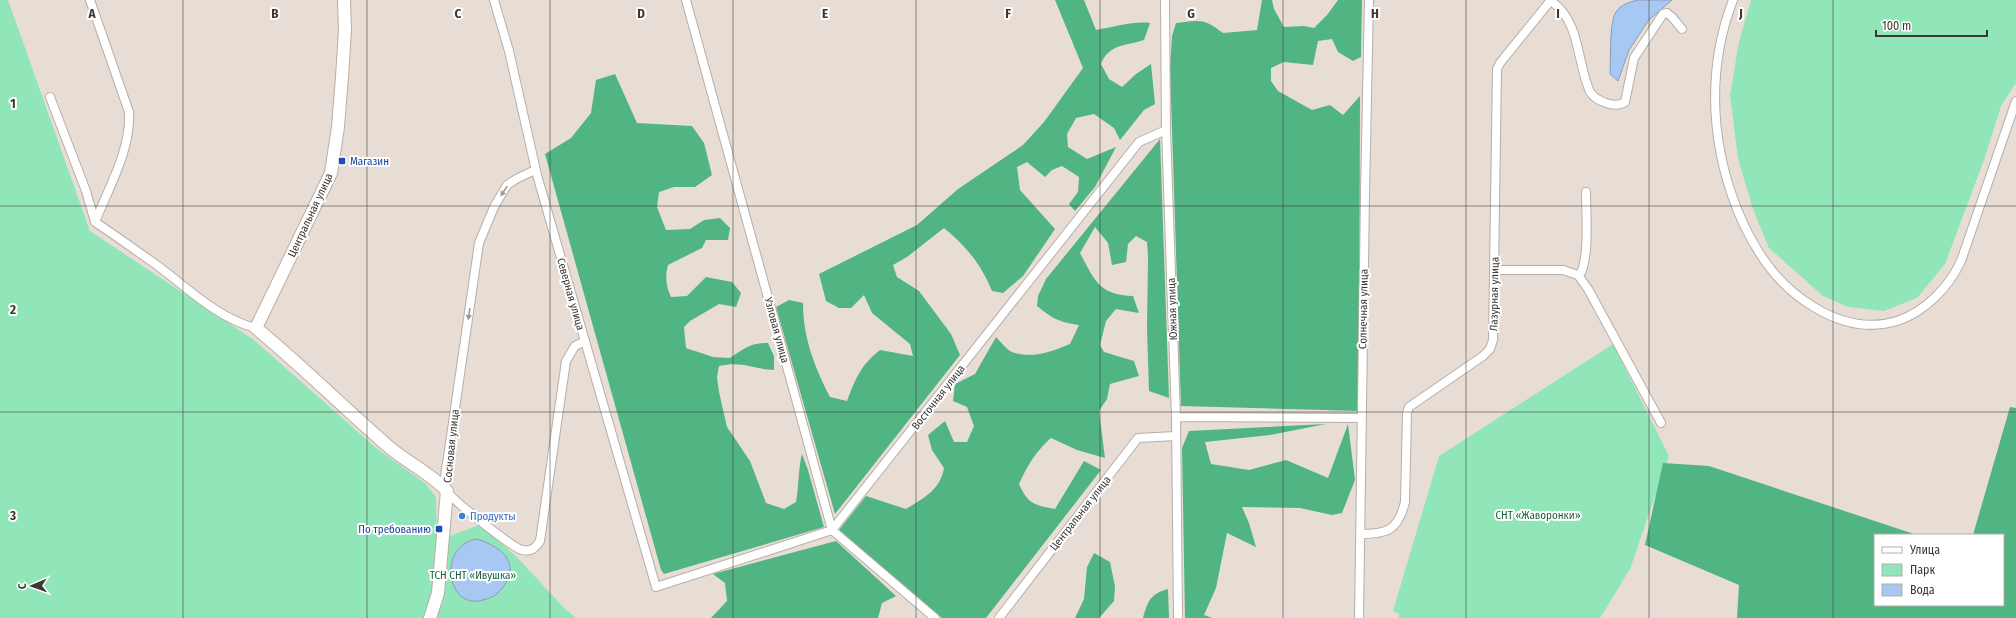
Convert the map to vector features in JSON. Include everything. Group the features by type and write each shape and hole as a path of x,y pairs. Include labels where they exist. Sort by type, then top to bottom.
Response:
{"street":[{"path":"90,0 129,112 130,129 127,143 95,222"},
{"name":"Центральная улица","path":"256,328 331,173 337,133 342,77 345,30 344,0"},
{"name":"Северная улица","path":"494,0 509,51 535,170 656,587 832,530"},
{"name":"Узловая улица","path":"686,0 832,530"},
{"name":"Южная улица","path":"1165,0 1166,130 1176,417 1178,618"},
{"name":"Солнечная улица","path":"1359,618 1364,194 1369,0"},
{"path":"1551,0 1565,13 1572,27 1590,92 1596,99 1608,103 1623,104 1625,102 1634,58 1663,14 1667,14 1672,17 1682,29"},
{"name":"Лазурная улица","path":"1360,534 1380,534 1396,523 1402,513 1405,502 1407,413 1409,407 1483,356 1490,349 1493,340 1497,69 1500,63 1551,0"},
{"path":"1733,0 1720,39 1714,91 1716,127 1728,186 1747,231 1766,264 1797,295 1809,304 1833,317 1855,324 1870,326 1886,324 1902,319 1916,312 1930,302 1950,280 1961,261 2016,101"},
{"path":"50,97 86,191 95,222 159,267 185,289 247,326 256,328 302,366 391,449 435,479 447,491 438,594 430,618"},
{"name":"Восточная улица","path":"832,530 1139,142 1166,130"},
{"name":"Сосновая улица","path":"535,170 507,185 494,207 479,243 449,450 446,482 447,491 512,546 524,551 537,546 543,523 566,360 575,346 585,341"},
{"path":"1579,276 1582,272 1586,259 1586,192"},
{"path":"1494,270 1563,270 1579,276 1588,288 1661,423"},
{"path":"1176,417 1362,418"},
{"name":"Центральная улица","path":"999,618 1138,438 1175,436"},
{"path":"832,530 935,618"}],"green space":[{"name":"ТСН СНТ «Ивушка»","path":"0,0 8,0 90,231 254,340 376,448 425,483 436,497 437,541 479,525 515,555 565,609 576,618 0,618"},
{"path":"1055,0 1084,0 1096,30 1130,24 1150,23 1144,40 1113,49 1104,57 1101,64 1109,79 1122,87 1136,74 1151,64 1155,104 1144,110 1120,140 1114,128 1094,114 1076,118 1067,134 1068,147 1087,159 1116,147 1095,187 1075,211 1069,204 1078,192 1079,177 1062,166 1052,170 1045,177 1027,162 1017,167 1020,190 1055,229 1023,276 1003,293 992,291 983,272 972,256 944,228 907,257 893,265 897,277 919,291 951,334 960,355 835,514 776,307 789,300 803,303 805,328 810,351 830,397 847,401 859,373 868,361 880,350 913,356 910,344 872,313 864,295 851,308 839,308 826,301 819,274 917,225 958,189 1023,145 1044,122 1083,68"},
{"path":"1262,0 1272,0 1274,9 1284,27 1304,26 1314,28 1327,15 1338,0 1362,0 1361,57 1353,61 1338,52 1332,39 1318,41 1313,65 1284,62 1271,68 1271,81 1278,91 1312,110 1330,105 1343,115 1360,96 1359,411 1181,406 1170,68 1172,36 1176,23 1191,21 1206,22 1223,33 1257,30"},
{"path":"1751,0 2016,0 2016,83 2001,106 1984,160 1945,264 1917,298 1884,311 1848,307 1823,296 1769,248 1753,209 1738,159 1730,95 1739,42"},
{"path":"615,74 637,123 692,126 704,143 712,175 695,187 674,187 659,192 657,207 666,230 690,229 704,220 720,218 730,228 728,240 706,240 702,248 668,265 666,277 667,285 671,297 687,296 706,277 732,282 741,293 736,307 719,304 690,321 684,327 686,348 713,357 730,358 752,345 768,343 774,356 774,370 735,364 719,366 717,377 727,427 750,461 766,503 784,509 796,502 802,454 824,527 664,574 661,570 545,154 571,138 591,113 596,80"},
{"path":"1160,139 1169,398 1149,391 1147,242 1136,236 1128,244 1126,262 1112,265 1108,243 1095,227 1080,253 1094,279 1099,285 1112,293 1133,296 1139,313 1116,309 1106,321 1100,345 1104,352 1134,361 1139,376 1110,384 1107,399 1099,411 1105,458 1077,450 1051,438 1032,459 1019,484 1022,491 1029,500 1037,505 1055,509 1084,461 1101,470 986,618 942,618 839,530 866,496 906,509 925,497 935,488 942,476 944,468 932,450 928,435 945,421 954,442 967,442 974,426 967,407 953,401 955,384 975,374 996,337 1010,351 1027,355 1049,352 1070,344 1079,325 1066,323 1048,314 1037,306 1038,296 1046,279"},
{"name":"СНТ «Жаворонки»","path":"1613,344 1669,456 1630,569 1600,618 1399,618 1399,614 1393,611 1439,456"},
{"path":"2010,407 2016,408 2016,618 1737,618 1739,585 1645,545 1663,463 1709,466 1914,534 1874,534 1874,606 2004,606 2004,534 1973,534"},
{"path":"1326,424 1270,435 1205,442 1211,464 1249,470 1286,460 1328,478 1348,424 1355,480 1342,513 1332,515 1300,508 1242,507 1249,523 1256,547 1227,533 1216,588 1204,615 1212,618 1185,618 1182,448 1189,431"},
{"path":"836,541 896,596 882,603 878,618 711,618 727,601 725,583 713,574"},
{"path":"1094,553 1110,562 1115,586 1114,601 1099,618 1075,618 1084,599 1087,567"},
{"path":"1168,589 1169,618 1143,618 1146,607 1153,596"}],"water":[{"path":"1637,0 1672,0 1648,21 1629,50 1618,81 1610,74 1612,24 1616,12 1620,7"},
{"path":"477,539 496,547 503,553 508,559 510,574 506,583 495,595 483,600 470,601 461,596 454,587 451,576 452,564 456,553 464,544"}],"place":[{"name":"Магазин","path":"342,161"},
{"name":"Продукты","path":"462,516"},
{"name":"По требованию","path":"439,529"}]}
